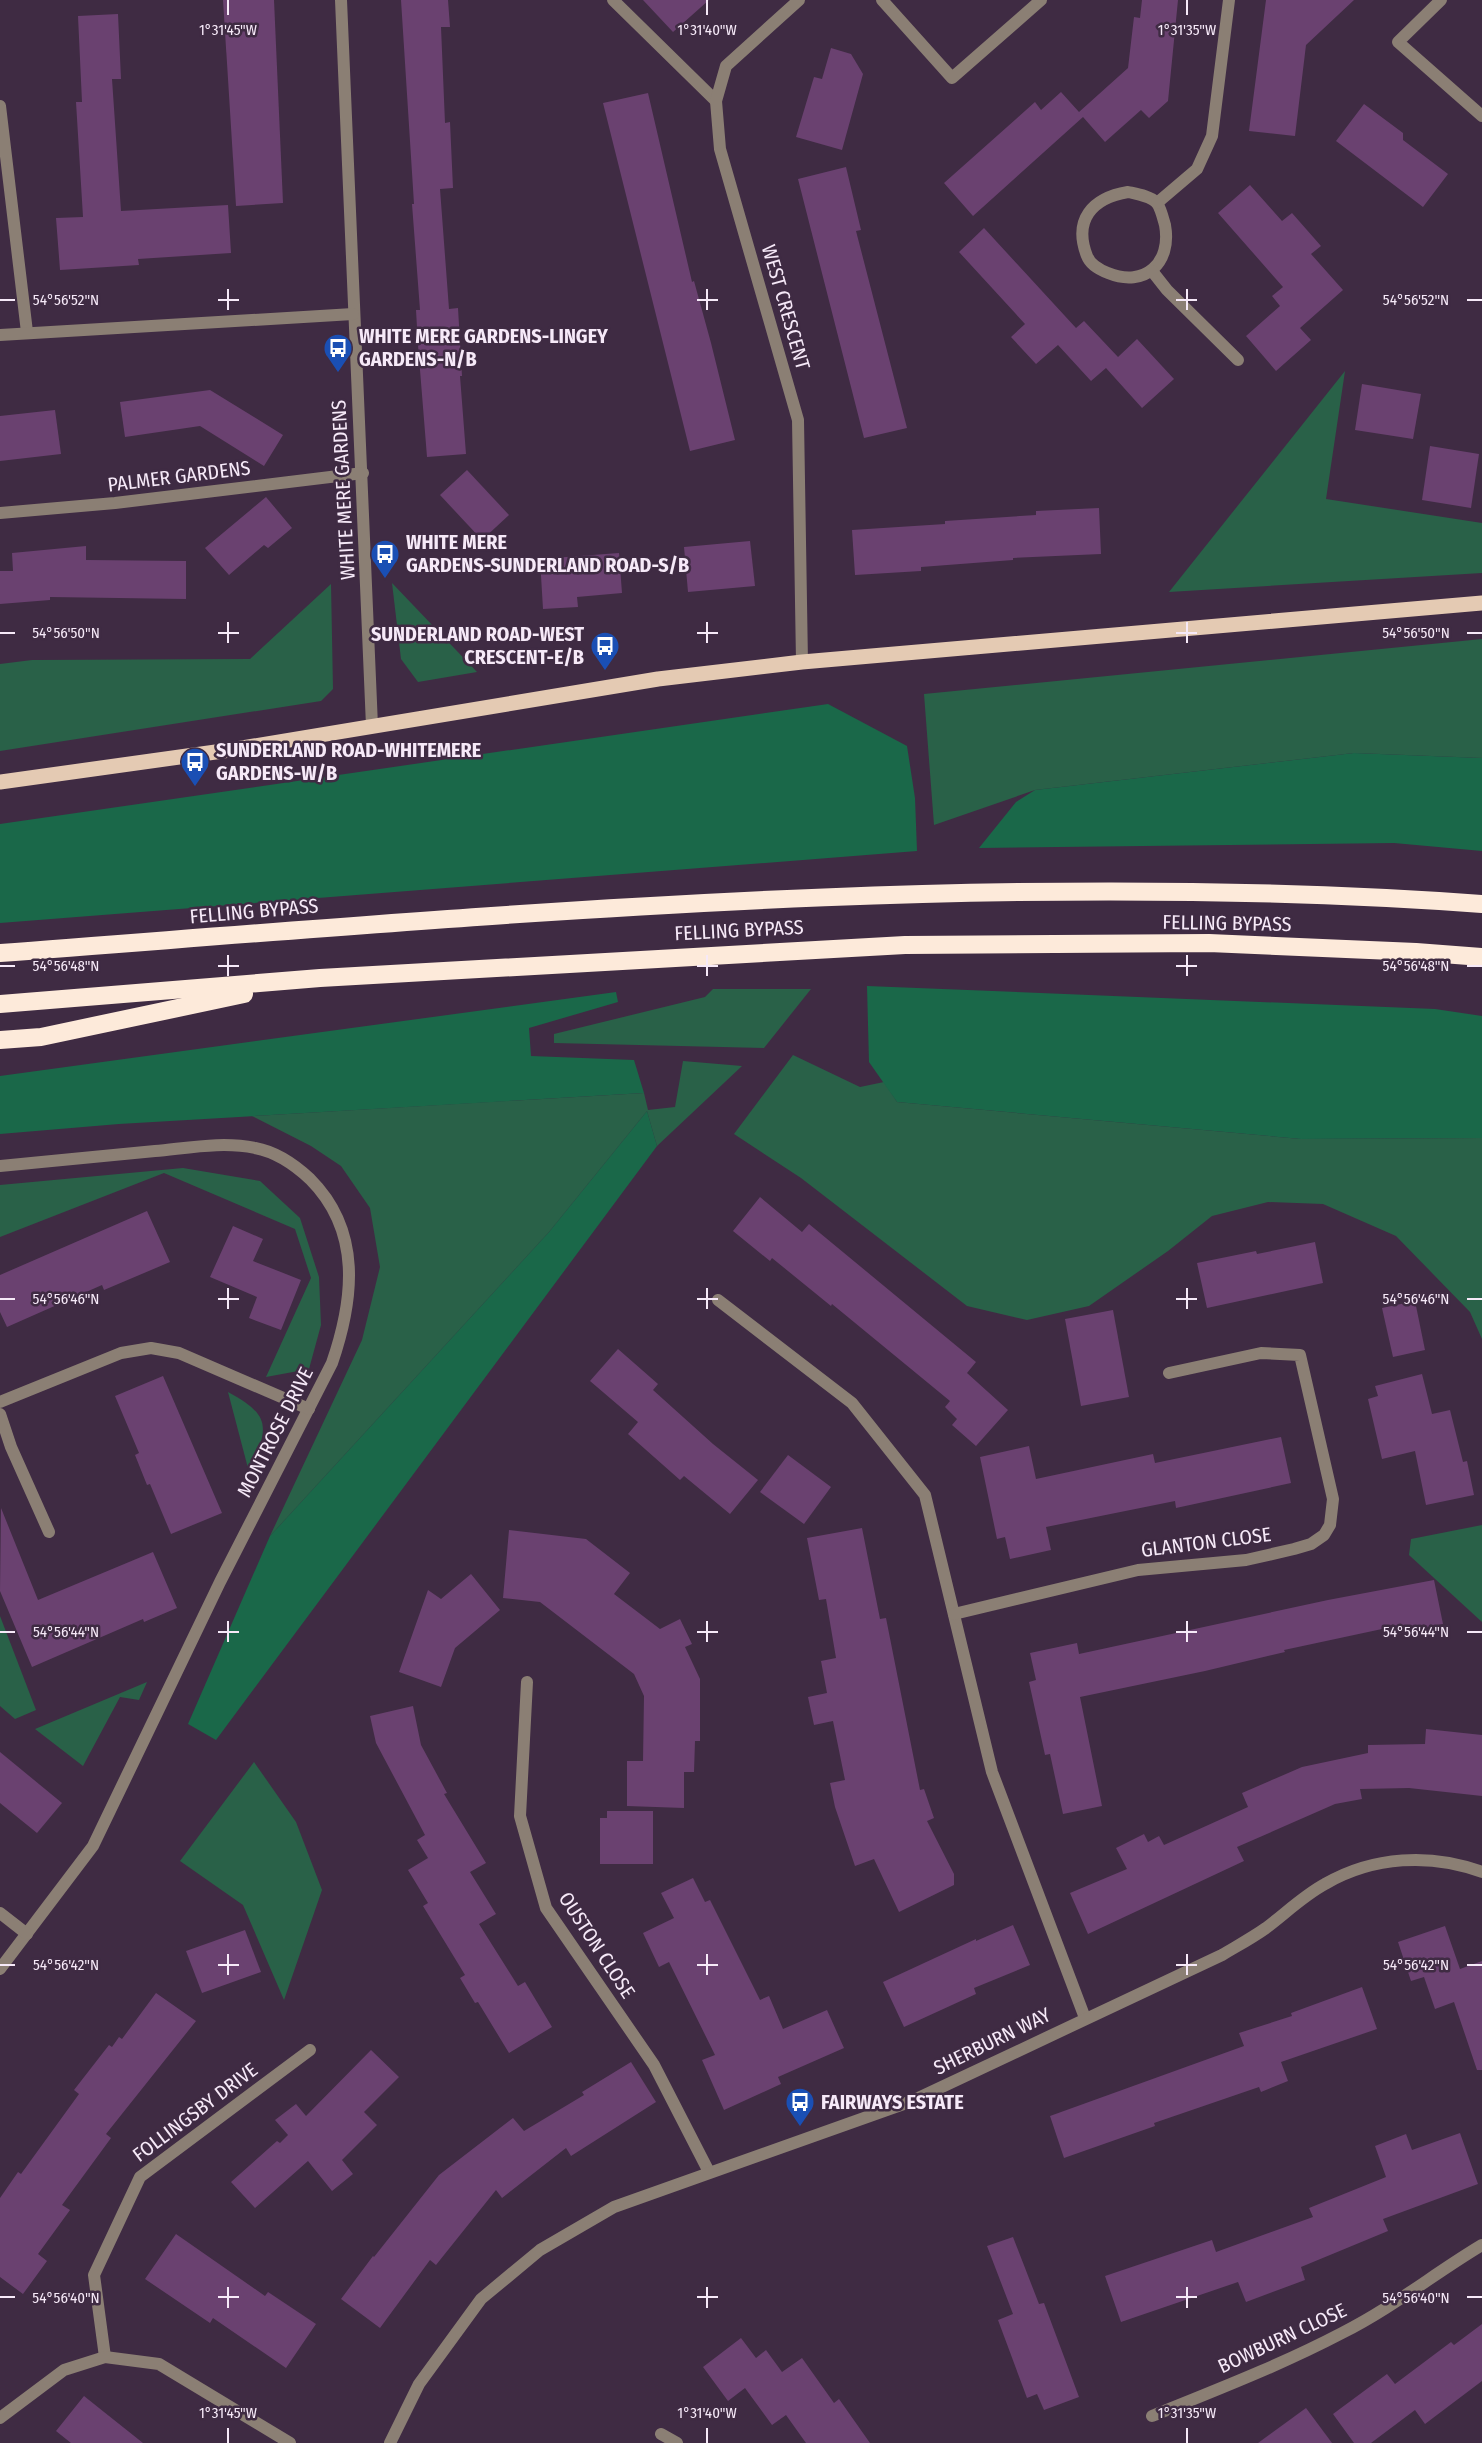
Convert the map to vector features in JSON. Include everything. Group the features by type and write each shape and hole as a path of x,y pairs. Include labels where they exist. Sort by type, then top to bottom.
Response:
{"highway":[{"name":"FELLING BYPASS","path":"0,953 460,918 797,898 1095,891 1389,897 1482,904"},
{"name":"FELLING BYPASS","path":"0,1004 320,978 917,944 1209,943 1482,957"},
{"path":"0,1040 41,1037 320,978"}],"main road":[{"path":"0,782 220,752 658,679 802,662 1482,603"}],"street":[{"name":"WHITE MERE GARDENS","path":"341,0 372,726"},
{"path":"613,0 716,101"},
{"name":"WEST CRESCENT","path":"799,0 726,66 716,101 720,149 798,420 802,662"},
{"path":"882,0 952,78 1041,0"},
{"path":"1156,203 1197,169 1212,136 1229,0"},
{"path":"1441,0 1398,42 1482,116"},
{"path":"0,106 27,332"},
{"path":"1128,192 1141,194 1156,203 1163,217 1167,238 1163,257 1152,271 1137,277 1118,277 1104,272 1089,261 1081,231 1095,203 1112,195 1128,192"},
{"path":"1152,271 1167,290 1238,360"},
{"path":"0,335 353,314"},
{"name":"PALMER GARDENS","path":"0,513 115,503 363,474"},
{"name":"MONTROSE DRIVE","path":"0,1166 230,1145 255,1148 276,1154 298,1167 318,1187 331,1205 347,1248 350,1275 349,1301 340,1341 332,1363 220,1582 93,1846 0,1969"},
{"path":"718,1300 852,1403 925,1495 992,1772 1085,2018"},
{"path":"0,1402 121,1353 151,1348 178,1353 309,1409"},
{"name":"GLANTON CLOSE","path":"954,1614 1138,1570 1255,1558 1311,1544 1324,1535 1333,1513 1333,1499 1300,1355 1261,1353 1169,1373"},
{"path":"0,1414 11,1447 49,1532"},
{"name":"OUSTON CLOSE","path":"527,1682 520,1816 546,1908 654,2065 709,2172"},
{"name":"SHERBURN WAY","path":"390,2443 419,2384 481,2299 540,2250 614,2207 912,2101 1222,1955 1267,1927 1304,1897 1327,1882 1357,1870 1406,1860 1435,1860 1482,1872"},
{"path":"0,1913 27,1934"},
{"name":"FOLLINGSBY DRIVE","path":"105,2357 94,2275 140,2177 310,2050"},
{"name":"BOWBURN CLOSE","path":"1152,2416 1286,2361 1344,2332 1403,2298 1482,2245"},
{"path":"0,2418 64,2370 105,2357 159,2364 290,2443"},
{"path":"662,2434 677,2443"}],"green space":[{"path":"1345,371 1326,499 1482,523 1482,573 1169,592"},
{"path":"392,583 477,672 418,682 401,659"},
{"path":"331,584 333,689 321,701 0,751 0,664 32,660 250,659"},
{"path":"1482,639 1482,758 1354,753 1035,790 934,825 924,694"},
{"path":"828,704 907,746 915,798 917,851 0,923 0,824"},
{"path":"1354,753 1482,758 1482,851 1394,843 979,848 1016,802 1035,790"},
{"path":"867,986 1435,1009 1482,1016 1482,1138 1301,1139 897,1102 869,1062"},
{"path":"713,989 811,989 764,1048 554,1043 554,1034 705,997"},
{"path":"616,992 618,1002 529,1028 531,1056 634,1060 644,1093 119,1124 0,1134 0,1076"},
{"path":"793,1055 860,1087 884,1082 897,1102 1301,1139 1482,1138 1482,1339 1470,1312 1396,1236 1323,1204 1268,1202 1212,1216 1168,1251 1089,1306 1027,1320 967,1306 801,1178 734,1134"},
{"path":"683,1061 742,1066 657,1146 647,1111 549,1232 270,1536 362,1340 380,1267 370,1208 341,1166 311,1146 252,1116 644,1093 648,1110 675,1107"},
{"path":"647,1111 657,1146 216,1740 188,1724 270,1536 549,1232"},
{"path":"183,1168 260,1181 300,1218 319,1277 321,1325 309,1369 266,1377 311,1278 295,1229 164,1173 0,1237 0,1185"},
{"path":"228,1392 253,1409 262,1425 263,1434 260,1445 249,1472"},
{"path":"1482,1525 1482,1622 1409,1555 1411,1539"},
{"path":"0,1616 36,1710 15,1719 0,1706"},
{"path":"147,1682 139,1700 120,1697 83,1766 35,1729"},
{"path":"254,1762 296,1822 322,1890 284,2000 243,1905 180,1861"}],"building":[{"path":"223,0 274,0 283,203 236,206"},
{"path":"401,0 448,0 450,27 441,27 445,123 450,122 453,188 440,189 449,309 458,308 466,454 427,457 416,310 420,310"},
{"path":"643,0 709,0 673,32"},
{"path":"1142,0 1178,0 1168,101 1149,118 1141,110 1105,142 1083,117 973,216 944,183 1035,102 1041,110 1061,92 1079,112 1128,68 1134,17 1140,18"},
{"path":"1266,0 1354,0 1306,45 1295,136 1249,131"},
{"path":"118,14 121,79 112,79 121,211 228,205 231,253 138,259 139,265 60,270 56,218 83,217 76,102 82,102 78,16"},
{"path":"831,48 851,54 863,74 842,150 796,137 814,77 822,79"},
{"path":"648,93 692,282 694,281 711,343 735,440 690,451 603,103"},
{"path":"1364,104 1403,133 1403,140 1448,174 1423,207 1336,141"},
{"path":"846,167 861,230 856,231 907,428 864,438 798,179"},
{"path":"1250,185 1282,221 1292,213 1321,246 1311,254 1343,290 1300,328 1311,340 1276,371 1246,336 1280,306 1272,296 1283,287 1218,213"},
{"path":"984,228 1076,328 1084,321 1118,357 1137,339 1174,379 1142,408 1106,368 1091,381 1058,345 1036,364 1011,337 1025,324 959,252"},
{"path":"1362,384 1421,394 1413,439 1355,430"},
{"path":"210,390 283,435 264,466 200,426 125,437 120,402"},
{"path":"55,410 61,454 0,461 0,416"},
{"path":"1430,446 1479,454 1471,508 1422,500"},
{"path":"467,470 509,515 482,540 440,495"},
{"path":"266,497 292,528 268,548 264,545 229,575 205,548"},
{"path":"1099,508 1101,554 1013,558 1013,560 921,567 921,571 855,575 852,530 1036,515 1036,511"},
{"path":"750,541 755,586 688,592 684,547"},
{"path":"86,546 86,560 186,561 186,599 50,597 50,600 0,604 0,571 13,571 12,553"},
{"path":"619,553 622,593 577,597 578,607 543,609 540,559"},
{"path":"760,1197 802,1232 809,1224 976,1362 967,1373 1008,1410 976,1446 952,1425 957,1419 945,1407 950,1401 832,1304 831,1306 772,1258 770,1261 733,1231"},
{"path":"147,1211 170,1262 104,1290 102,1285 7,1327 0,1312 0,1275"},
{"path":"233,1226 263,1239 253,1261 301,1280 281,1330 249,1318 257,1297 210,1277"},
{"path":"1315,1242 1323,1283 1207,1308 1197,1263"},
{"path":"1415,1301 1425,1350 1393,1357 1382,1308"},
{"path":"1113,1310 1129,1397 1081,1406 1065,1319"},
{"path":"618,1349 658,1384 653,1390 713,1444 758,1480 730,1514 684,1476 680,1480 628,1434 638,1422 590,1381"},
{"path":"1422,1374 1432,1414 1450,1410 1463,1462 1467,1461 1474,1495 1426,1505 1415,1451 1382,1459 1368,1399 1378,1396 1375,1386"},
{"path":"163,1376 222,1513 171,1534 150,1484 147,1485 135,1455 139,1453 115,1396"},
{"path":"1281,1437 1291,1483 1176,1508 1175,1501 1046,1527 1051,1550 1010,1559 1005,1537 997,1539 980,1457 1029,1446 1036,1479 1153,1454 1155,1463"},
{"path":"788,1455 831,1487 804,1524 760,1492"},
{"path":"1,1508 38,1600 153,1552 177,1608 144,1622 143,1619 32,1667 0,1591"},
{"path":"862,1528 880,1619 886,1618 920,1790 924,1789 934,1818 927,1821 954,1874 954,1885 899,1912 874,1859 855,1866 835,1807 830,1783 845,1780 833,1721 814,1725 808,1697 827,1693 821,1661 836,1658 826,1599 819,1600 807,1538"},
{"path":"509,1530 586,1539 630,1573 614,1594 660,1629 680,1619 692,1644 685,1647 700,1679 700,1741 695,1741 694,1772 684,1772 684,1808 627,1806 627,1761 643,1761 644,1696 634,1674 540,1602 503,1598"},
{"path":"471,1574 500,1610 455,1648 441,1687 399,1672 428,1590 441,1599"},
{"path":"1434,1580 1443,1624 1383,1637 1382,1629 1284,1650 1285,1652 1205,1671 1080,1697 1102,1806 1063,1814 1050,1754 1045,1755 1029,1682 1036,1680 1030,1653 1077,1643 1079,1654 1328,1600"},
{"path":"413,1706 421,1745 447,1793 444,1794 486,1863 470,1872 496,1914 479,1924 518,1986 525,1982 552,2027 509,2053 478,2002 475,2003 460,1978 465,1975 423,1906 428,1903 408,1870 428,1858 417,1840 425,1835 376,1743 370,1716"},
{"path":"1426,1729 1482,1735 1482,1796 1409,1788 1360,1789 1362,1799 1335,1804 1237,1847 1244,1861 1088,1934 1070,1893 1127,1869 1116,1848 1144,1834 1148,1842 1159,1836 1164,1845 1248,1807 1242,1793 1302,1767 1368,1753 1368,1745 1425,1744"},
{"path":"0,1752 62,1803 37,1833 0,1803"},
{"path":"607,1811 653,1811 653,1864 600,1864 600,1818 607,1818"},
{"path":"693,1878 705,1902 710,1900 760,2000 769,1996 783,2029 827,2010 844,2048 778,2077 781,2084 724,2110 702,2060 715,2055 669,1962 659,1967 643,1933 674,1918 661,1893"},
{"path":"1013,1925 1030,1965 974,1988 976,1994 904,2027 883,1982 976,1939 976,1941"},
{"path":"1445,1926 1460,1969 1482,1961 1482,2070 1477,2070 1454,2002 1435,2009 1424,1977 1411,1981 1398,1942"},
{"path":"245,1930 261,1972 202,1993 186,1951"},
{"path":"1362,1987 1377,2029 1281,2062 1288,2081 1261,2092 1259,2087 1154,2123 1155,2126 1064,2158 1050,2116 1244,2046 1239,2033 1292,2016 1291,2013"},
{"path":"156,1993 196,2021 106,2134 111,2138 62,2205 70,2210 38,2254 47,2261 23,2294 0,2277 0,2198 18,2172 21,2174 79,2094 74,2090 109,2045 112,2047 119,2037 122,2039"},
{"path":"371,2050 399,2077 364,2112 377,2125 342,2160 353,2174 332,2191 308,2161 255,2208 231,2182 277,2141 280,2143 288,2135 275,2120 296,2104 306,2116"},
{"path":"631,2062 656,2102 571,2156 566,2148 502,2198 496,2190 436,2265 430,2260 380,2328 341,2299 439,2175 513,2118 524,2131 584,2095 582,2092"},
{"path":"1460,2133 1478,2184 1383,2219 1388,2231 1301,2267 1305,2280 1246,2302 1238,2282 1121,2322 1105,2276 1212,2240 1216,2252 1313,2217 1309,2208 1386,2177 1375,2146 1406,2134 1412,2150"},
{"path":"176,2234 265,2296 268,2292 316,2324 286,2368 213,2318 210,2323 145,2279"},
{"path":"1013,2237 1039,2304 1044,2303 1079,2397 1044,2410 1037,2394 1027,2398 998,2320 1013,2314 987,2246"},
{"path":"1482,2324 1482,2381 1425,2424 1415,2410 1371,2443 1354,2443 1333,2414 1387,2374 1395,2384 1451,2342 1454,2345"},
{"path":"741,2338 756,2358 766,2350 782,2372 802,2358 834,2403 839,2399 870,2443 806,2443 786,2415 772,2425 745,2388 728,2401 703,2367"},
{"path":"84,2396 143,2443 71,2443 56,2431"},
{"path":"1306,2408 1332,2443 1258,2443"}],"place":[{"name":"WHITE MERE GARDENS-LINGEY GARDENS-N/B","path":"338,374"},
{"name":"WHITE MERE GARDENS-SUNDERLAND ROAD-S/B","path":"385,580"},
{"name":"SUNDERLAND ROAD-WEST CRESCENT-E/B","path":"605,672"},
{"name":"SUNDERLAND ROAD-WHITEMERE GARDENS-W/B","path":"195,788"},
{"name":"FAIRWAYS ESTATE","path":"800,2128"}]}
